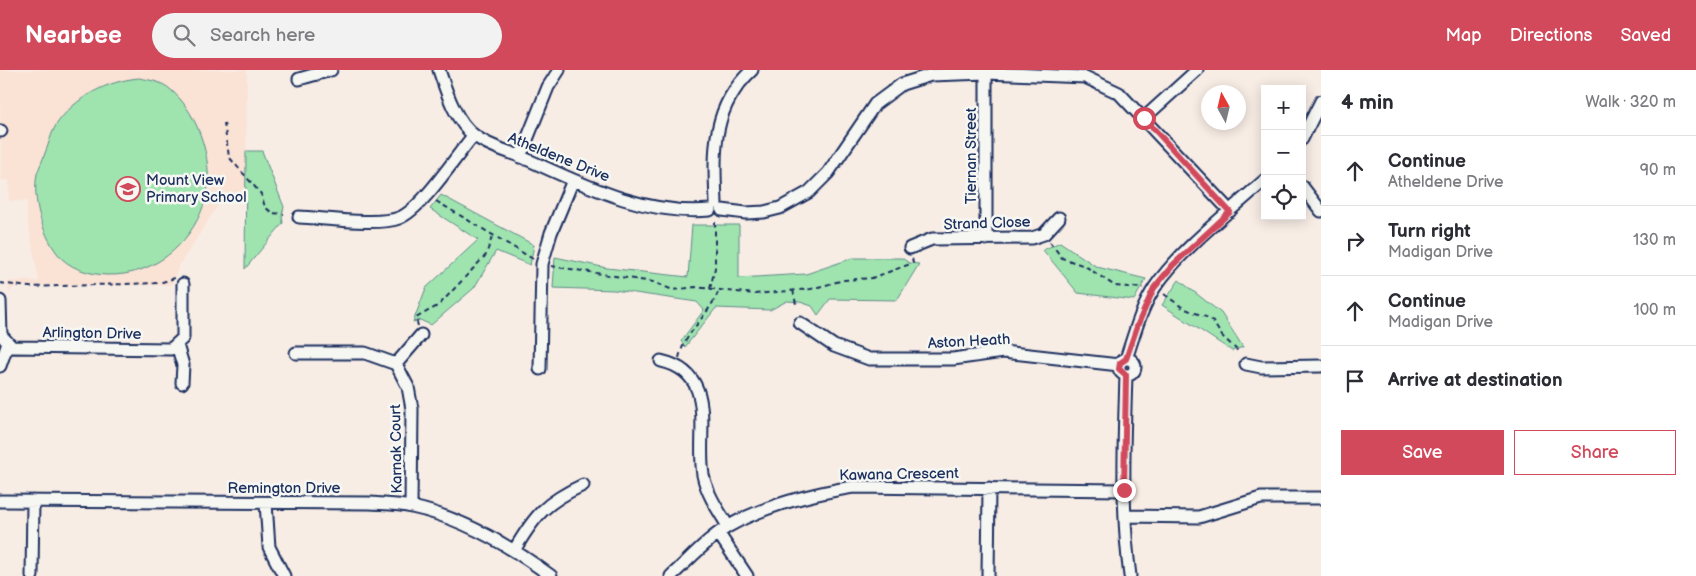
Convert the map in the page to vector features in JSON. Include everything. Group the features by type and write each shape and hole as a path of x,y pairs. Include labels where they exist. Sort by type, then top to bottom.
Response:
{"street":[{"path":"299,79 331,70"},
{"path":"428,70 439,70"},
{"name":"Atheldene Drive","path":"439,70 451,105 474,136 573,180 627,200 659,208 691,211 716,208 746,213 764,212 787,205 809,192 828,173 875,104 902,84 931,75 986,73 1085,76 1120,93 1230,212"},
{"path":"520,157 548,87 559,70"},
{"path":"716,208 716,138 720,118 727,99 752,70"},
{"path":"1144,118 1197,70"},
{"name":"Tiernan Street","path":"986,73 986,239"},
{"path":"1306,131 1321,101"},
{"path":"299,217 384,221 399,218 412,209 425,195 474,136"},
{"path":"540,369 542,264 551,233 573,180"},
{"path":"1130,576 1124,516 1124,366 1138,324 1154,288 1173,265 1261,184"},
{"path":"1306,191 1321,210"},
{"name":"Strand Close","path":"910,248 932,239 1032,238 1044,234 1059,218"},
{"path":"182,383 183,365 177,345 183,338 183,284"},
{"path":"0,301 1,335 8,344 0,366"},
{"name":"Aston Heath","path":"800,323 834,346 869,359 953,359 1003,352 1124,366"},
{"path":"296,353 365,353 396,364 421,335"},
{"name":"Arlington Drive","path":"8,344 12,347 170,349 177,345"},
{"path":"661,361 678,365 687,373 699,396 703,475 724,530 747,576"},
{"name":"Karnak Court","path":"396,364 408,387 412,409 411,507"},
{"path":"1246,364 1261,367 1321,366"},
{"path":"515,549 534,517 562,494 583,485"},
{"name":"Kawana Crescent","path":"671,576 724,530 764,511 814,494 852,487 1124,490"},
{"path":"988,576 989,488"},
{"path":"1124,516 1200,516 1261,498 1321,498"},
{"name":"Remington Drive","path":"0,501 370,503 411,507 457,521 515,549 551,576"},
{"path":"32,576 33,501"},
{"path":"266,503 269,547 284,576"}],"path":[{"path":"224,123 229,157 236,168 261,194 265,206 272,213 284,214"},
{"path":"425,195 542,264 653,282 673,290 695,288 754,294 811,289 844,280 872,278 913,263 910,248"},
{"path":"710,289 715,268 715,222"},
{"path":"421,335 416,318 439,305 480,262 486,254 493,234"},
{"path":"1044,234 1062,258 1085,266 1115,286 1154,288 1172,298 1183,308 1211,320 1222,336 1238,351"},
{"path":"0,283 29,286 159,283 175,278 183,284"},
{"path":"678,365 682,343 714,305 719,290"},
{"path":"793,290 796,304"}],"shaded area":[{"name":"Mount View Primary School","path":"0,70 247,70 246,198 223,198 180,264 171,285 55,285 14,287 9,292 8,281 39,281 27,218 27,201 9,201 9,180 1,180"}],"green space":[{"path":"139,78 168,87 181,100 190,113 203,142 207,159 207,190 204,204 198,219 179,245 154,264 124,274 101,275 80,270 61,258 47,236 37,205 37,174 54,128 72,106 104,87"},
{"path":"246,151 262,151 284,207 283,223 245,269"},
{"path":"441,195 534,245 530,265 496,251 474,288 431,325 420,320 413,322 426,288 478,240 430,209"},
{"path":"692,225 739,225 739,278 806,274 853,258 902,258 909,263 919,264 897,300 830,299 818,315 812,306 800,302 787,301 770,310 716,308 685,347 681,341 704,310 697,302 614,290 553,288 555,257 607,268 688,277"},
{"path":"1060,242 1097,267 1146,279 1134,300 1078,293 1043,250"},
{"path":"1179,280 1221,313 1243,347 1232,351 1162,305"}],"place":[{"name":"Mount View Primary School","path":"128,189"}],"route":[{"path":"1124,490 1126,375 1120,372 1120,363 1126,359 1138,324 1154,288 1173,265 1230,212 1144,118"}]}
